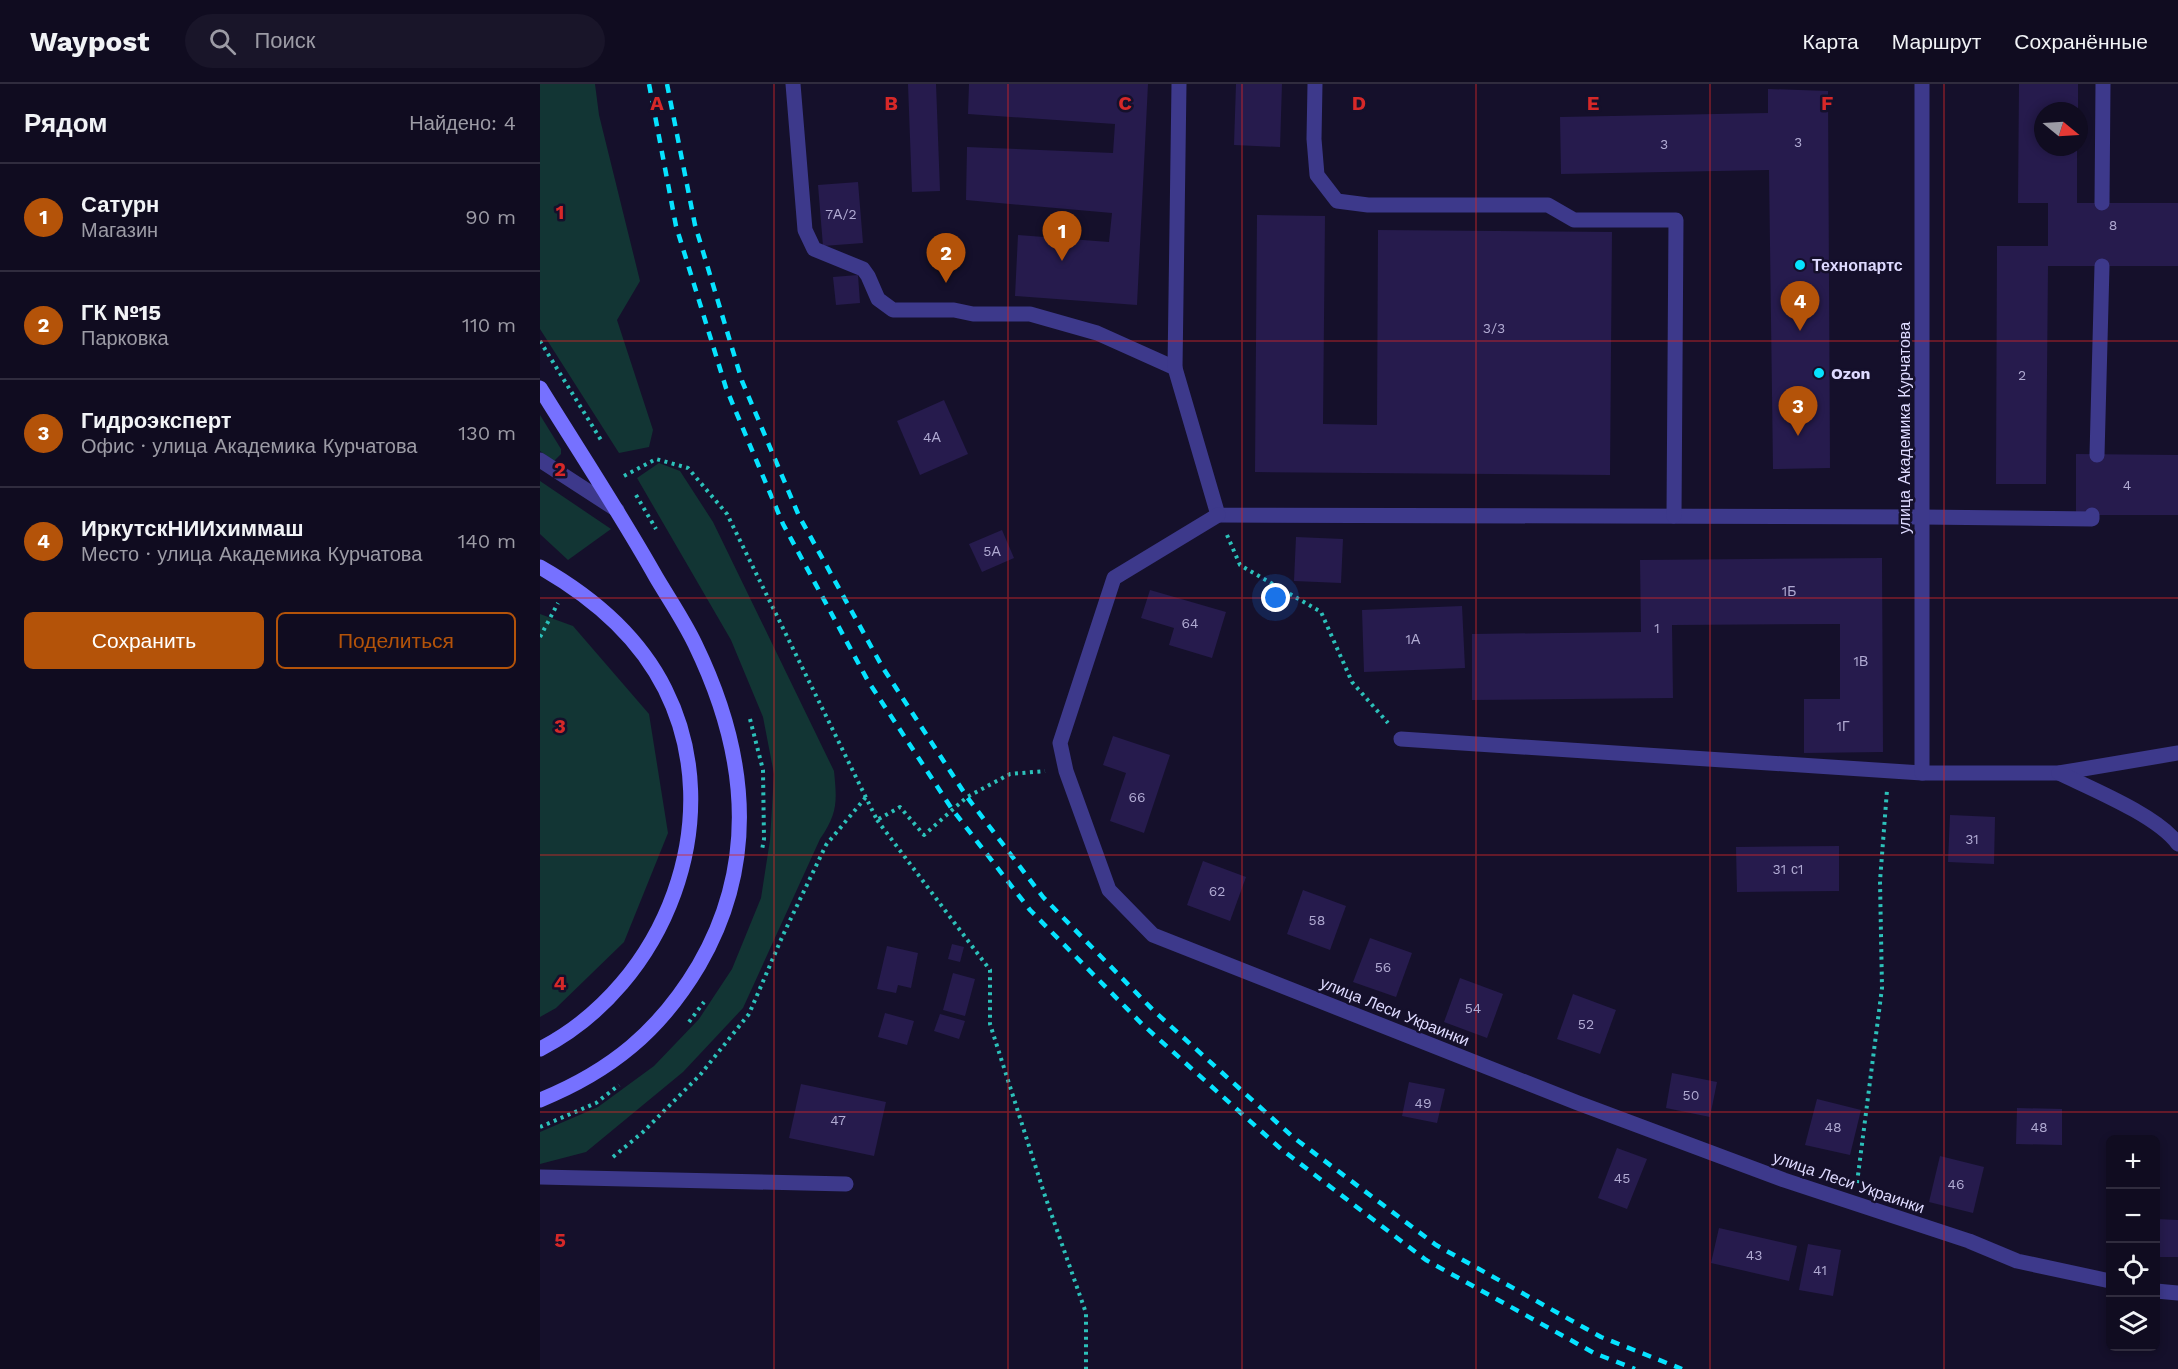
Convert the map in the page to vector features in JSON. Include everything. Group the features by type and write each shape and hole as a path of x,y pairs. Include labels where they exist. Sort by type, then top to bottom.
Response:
{"main road":[{"path":"540,388 694,642 715,691 731,744 740,801 737,855 732,884 718,929 681,994 653,1028 612,1063 540,1100"},
{"path":"540,567 570,585 604,611 651,664 665,688 679,725 691,790 687,849 682,868 670,905 648,949 623,983 593,1015 573,1030 540,1049"}],"street":[{"path":"793,84 805,230 814,249 862,269 883,304 893,310 1030,314 1097,333 1175,368"},
{"path":"1179,84 1175,368 1218,515 2092,519 2092,515"},
{"path":"1315,84 1314,139 1317,175 1337,201 1368,205 1548,205 1574,220 1676,220 1674,516"},
{"name":"улица Академика Курчатова","path":"1922,84 1922,773"},
{"path":"2102,203 2103,84"},
{"path":"2097,454 2102,266"},
{"path":"540,460 616,510"},
{"name":"улица Леси Украинки","path":"1218,515 1114,578 1060,743 1066,771 1109,890 1153,935 1578,1103 1854,1204 1969,1241 2017,1261 2106,1280"},
{"path":"1401,739 1922,773 2059,773 2178,753"},
{"path":"2059,773 2128,806 2172,836 2178,844"},
{"path":"540,1177 846,1184"},
{"path":"2160,1291 2178,1293"}],"path":[{"path":"624,476 656,459 688,468 727,514 877,820 990,970 990,1024 1086,1313 1086,1369"},
{"path":"1218,515 1240,565 1321,612 1352,682 1401,739"},
{"path":"540,636 560,600"},
{"path":"877,820 900,807 924,835 967,797 1010,774 1066,771"},
{"path":"1854,1204 1882,988 1880,881 1888,771"},
{"path":"590,1178 643,1132 700,1075 749,1014 826,844 866,796"}],"green space":[{"path":"540,84 595,84 599,115 640,281 617,320 653,430 649,447 619,453 540,329"},
{"path":"540,415 561,449 561,454 554,461 540,451"},
{"path":"659,463 680,471 713,522 834,771 835,806 830,822 820,839 743,1008 683,1072 586,1152 540,1164 540,1132 598,1107 654,1066 699,1019 732,969 761,898 770,840 774,774 763,717 731,640 637,478"},
{"path":"540,481 611,529 568,560 540,534"},
{"path":"540,614 573,626 649,714 668,833 624,942 556,1008 540,1017"}],"building":[{"path":"908,84 936,84 940,191 912,192"},
{"path":"969,84 1148,84 1137,305 1015,296 1018,235 1109,242 1112,213 966,200 967,147 1113,153 1115,124 968,114"},
{"path":"1236,84 1282,84 1280,147 1234,145"},
{"path":"2019,84 2078,84 2078,102 2034,102 2034,156 2077,156 2077,203 2178,203 2178,266 2048,266 2046,484 1996,484 1997,246 2048,246 2048,203 2018,203"},
{"path":"1768,89 1828,91 1830,468 1773,469 1769,170 1561,174 1560,117 1768,113"},
{"path":"858,182 863,243 823,246 818,185"},
{"path":"1257,215 1325,216 1323,424 1377,425 1378,230 1612,232 1610,475 1255,472"},
{"path":"858,275 860,303 836,305 833,277"},
{"path":"944,400 968,454 920,475 897,421"},
{"path":"2076,454 2178,455 2178,515 2076,515"},
{"path":"1002,530 1014,558 982,572 969,544"},
{"path":"1296,537 1343,539 1341,583 1294,581"},
{"path":"1882,558 1883,752 1804,753 1804,699 1840,699 1840,624 1672,625 1673,698 1472,700 1472,634 1641,632 1640,560"},
{"path":"1150,590 1226,612 1212,658 1169,645 1174,628 1141,618"},
{"path":"1462,606 1465,668 1364,672 1362,610"},
{"path":"1113,736 1170,755 1144,833 1110,821 1126,773 1103,765"},
{"path":"1950,815 1995,817 1994,864 1948,862"},
{"path":"1839,846 1839,891 1737,892 1736,847"},
{"path":"1203,861 1246,877 1230,921 1187,905"},
{"path":"1303,890 1346,906 1330,950 1287,934"},
{"path":"1370,938 1412,953 1396,997 1353,982"},
{"path":"952,944 964,947 960,962 948,959"},
{"path":"887,946 918,953 911,988 898,985 896,993 877,989"},
{"path":"953,973 975,979 965,1016 943,1010"},
{"path":"1460,978 1503,994 1487,1038 1444,1022"},
{"path":"1573,994 1616,1010 1600,1054 1557,1039"},
{"path":"885,1013 914,1021 907,1045 878,1037"},
{"path":"940,1014 965,1021 959,1039 934,1031"},
{"path":"1672,1073 1717,1082 1710,1117 1666,1108"},
{"path":"1409,1082 1445,1089 1437,1123 1402,1116"},
{"path":"801,1084 886,1102 874,1156 789,1138"},
{"path":"1817,1099 1861,1110 1850,1155 1805,1145"},
{"path":"2017,1108 2062,1109 2062,1145 2016,1144"},
{"path":"1617,1148 1647,1159 1627,1209 1598,1198"},
{"path":"1940,1156 1984,1167 1973,1213 1929,1202"},
{"path":"2160,1219 2178,1220 2178,1257 2160,1257"},
{"path":"1719,1228 1797,1246 1789,1281 1711,1263"},
{"path":"1808,1244 1841,1250 1833,1296 1799,1290"}],"railway":[{"path":"649,84 676,226 726,388 783,524 868,681 952,809 1030,910 1142,1024 1281,1149 1426,1260 1594,1353 1635,1369"},
{"path":"667,84 695,225 742,381 799,516 883,668 967,797 1043,897 1154,1011 1293,1137 1436,1245 1601,1337 1682,1369"}],"place":[{"name":"Сатурн","path":"1062,261"},
{"name":"Технопартс","path":"1800,265"},
{"name":"ГК №15","path":"946,283"},
{"name":"ИркутскНИИхиммаш","path":"1800,331"},
{"name":"Ozon","path":"1819,373"},
{"name":"Гидроэксперт","path":"1798,436"}]}
